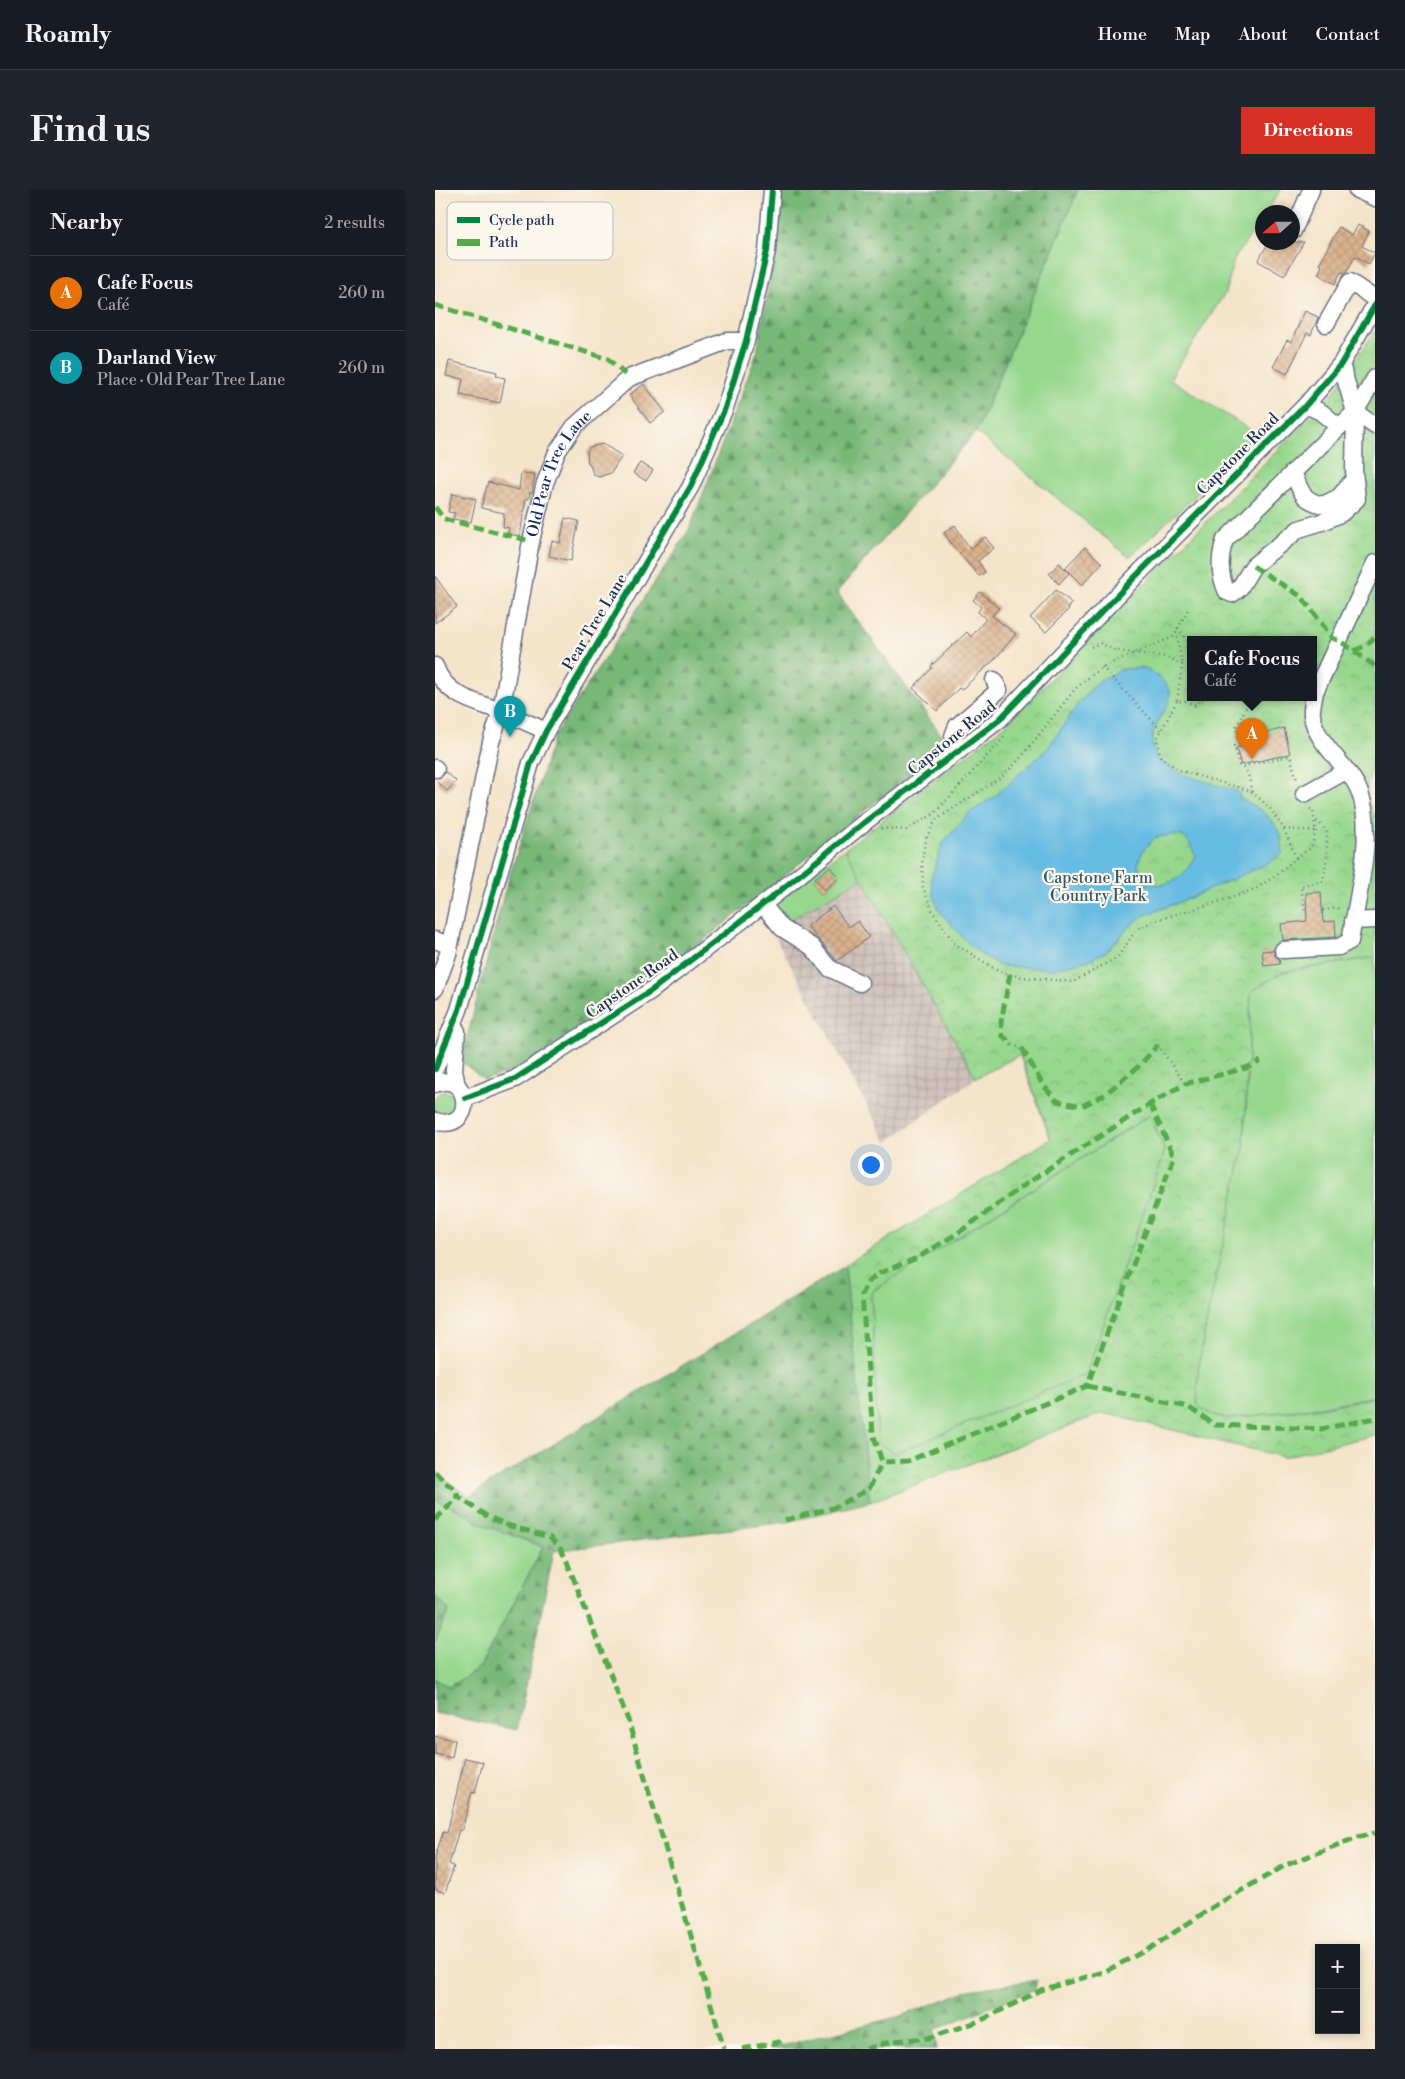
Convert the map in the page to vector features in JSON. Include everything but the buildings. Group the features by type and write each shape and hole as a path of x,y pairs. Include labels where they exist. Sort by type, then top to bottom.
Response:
{"street":[{"name":"Pear Tree Lane","path":"435,1069 459,1010 531,763 546,731 691,486 725,408 746,341 767,251 771,190"},
{"path":"1300,215 1311,190"},
{"path":"1357,190 1375,198"},
{"path":"1326,324 1350,282 1375,299"},
{"name":"Capstone Road","path":"461,1092 515,1079 652,990 763,905 865,822 999,720 1132,580 1306,405 1341,364 1375,306"},
{"name":"Old Pear Tree Lane","path":"435,989 448,954 443,942 491,742 501,712 531,540 545,484 557,452 575,427 629,378 727,341 746,341"},
{"path":"1341,364 1355,412 1355,479 1357,499 1343,513 1299,529 1253,566 1239,589 1232,594 1227,592 1223,582 1220,553 1225,540 1355,412 1375,378"},
{"path":"1306,405 1321,412 1339,427"},
{"path":"1355,412 1375,426"},
{"path":"1293,472 1300,491 1310,502 1323,505 1339,497 1355,479"},
{"path":"1317,688 1375,563"},
{"path":"435,666 443,682 451,691 546,731"},
{"path":"960,750 953,736 957,726 999,690 994,680"},
{"path":"1283,950 1339,947 1350,942 1370,844 1360,793 1320,735 1312,715 1314,701"},
{"path":"1304,794 1346,771"},
{"path":"763,905 781,928 812,947 829,968 860,983"},
{"path":"1353,921 1375,920"},
{"name":"Pear Tree Lane","path":"459,1010 454,1051 454,1070 461,1092"},
{"path":"435,1084 444,1081 461,1092 465,1105 459,1117 454,1121 437,1124"}],"path":[{"path":"1189,608 1173,637 1137,654 1117,659 1103,667 1076,688 1018,761 1004,775 936,820 927,836 922,858 923,887 933,912 955,942 998,971 1022,977 1073,982 1118,957 1136,930 1153,921 1231,898 1257,888 1311,848 1316,831"},
{"path":"1177,629 1187,640"},
{"path":"1177,629 1182,665 1177,701 1157,739 1161,758 1181,771 1251,791 1269,807 1284,829 1295,858"},
{"path":"1088,648 1100,643 1114,650 1156,656 1177,661 1182,665"},
{"path":"1103,667 1161,730"},
{"path":"1177,701 1185,701 1195,705 1200,701"},
{"path":"1247,701 1244,714 1236,727 1240,744 1234,746 1239,765 1243,766 1249,776 1251,791"},
{"path":"865,822 885,829 906,830 934,814 1011,730"},
{"path":"1307,912 1305,912 1301,886 1323,881 1327,857 1327,831 1315,818"},
{"path":"1012,1045 1022,1048"},
{"path":"1158,1045 1185,1084"}],"shaded area":[{"path":"862,878 976,1078 887,1142 761,911 785,923"}],"green space":[{"path":"781,190 1078,190 976,432 837,592 948,744 678,961 523,1068 484,1080 461,1061 504,894 554,736 689,530 757,353 775,249"},
{"path":"1078,190 1281,190 1271,205 1255,205 1255,228 1234,260 1225,293 1170,379 1260,436 1129,557 976,432"},
{"name":"Capstone Farm Country Park","path":"1375,331 1375,753 1367,793 1368,801 1375,815 1375,957 1282,972 1251,992 1244,1146 1206,1323 1198,1369 1197,1405 1215,1415 1235,1418 1326,1407 1375,1397 1375,1435 1283,1457 1103,1413 870,1502 845,1265 1051,1139 1020,1055 976,1078 845,849 1004,726 1331,396","holes":["1150,1115 1165,1151 1086,1374 896,1453 878,1443 871,1292"]},
{"path":"845,849 862,878 785,923 769,904","holes":["830,867 839,878 824,890 815,878"]},
{"path":"1375,957 1375,1396 1320,1407 1235,1418 1206,1412 1197,1406 1198,1369 1244,1146 1251,992 1282,972"},
{"path":"1251,992 1244,1146 1198,1369 1152,1191 1165,1151 1150,1115 871,1292 845,1266 1051,1140 1020,1056 987,1043"},
{"path":"445,1092 453,1096 457,1104 453,1112 445,1116 437,1112 433,1104 437,1096"},
{"path":"1150,1115 1165,1151 1086,1374 896,1453 878,1443 871,1292"},
{"path":"845,1266 870,1502 788,1522 554,1551 517,1730 435,1713 435,1679 449,1687 480,1667 543,1547 476,1522 468,1514 435,1500 435,1470 469,1496"},
{"path":"435,1500 468,1514 476,1522 543,1547 480,1667 449,1687 435,1679 435,1642 449,1610 435,1599"},
{"path":"438,1598 449,1610 435,1642 435,1599"},
{"path":"1037,1980 1035,1989 934,2030 937,2049 769,2049 901,2016 969,1990"}],"water":[{"path":"1146,668 1168,688 1170,695 1169,703 1159,719 1152,740 1157,759 1181,774 1239,792 1240,799 1265,813 1270,819 1279,833 1283,853 1269,863 1190,898 1145,915 1131,925 1107,951 1089,960 1052,969 1000,966 981,954 966,941 938,909 931,878 943,843 970,812 994,797 1048,748 1076,707 1096,684 1122,669","holes":["1183,836 1189,842 1195,855 1187,870 1176,880 1169,883 1145,883 1138,864 1143,850 1156,837"]}],"marked path":[{"path":"435,305 608,359 629,378"},
{"path":"435,507 444,519 531,541"},
{"path":"1253,566 1302,597 1332,638 1340,641 1375,666"},
{"path":"1354,651 1367,645 1375,636"},
{"path":"1010,974 1001,1022 1002,1035 1012,1045"},
{"path":"1022,1048 1043,1085 1057,1101 1082,1106 1104,1095 1139,1066 1158,1045"},
{"path":"1150,1104 1174,1157 1087,1386 908,1461 882,1462 873,1433 862,1295 868,1282 880,1273 917,1258 958,1233 1026,1184 1150,1104 1185,1084 1246,1068 1261,1061"},
{"path":"1087,1386 1188,1407 1215,1425 1321,1429 1375,1418"},
{"path":"785,1520 833,1508 869,1489 882,1462"},
{"path":"435,1472 456,1490 460,1498 488,1517 510,1526 549,1537 559,1546 566,1559 628,1720 724,2049"},
{"path":"435,1520 456,1499 457,1495"},
{"path":"866,2049 894,2041 928,2038 980,2021 1041,1990 1104,1972 1152,1947 1216,1905 1286,1865 1358,1837 1375,1833"},
{"path":"742,2049 779,2042 781,2049"}],"cycle path":[{"path":"435,1069 459,1010 531,763 546,731 691,486 725,408 746,341 767,251 772,190"},
{"path":"465,1098 515,1079 652,990 865,822 999,720 1132,580 1306,405 1341,364 1375,305"}],"place":[{"name":"Darland View","path":"510,737"},
{"name":"Cafe Focus","path":"1252,759"}]}
